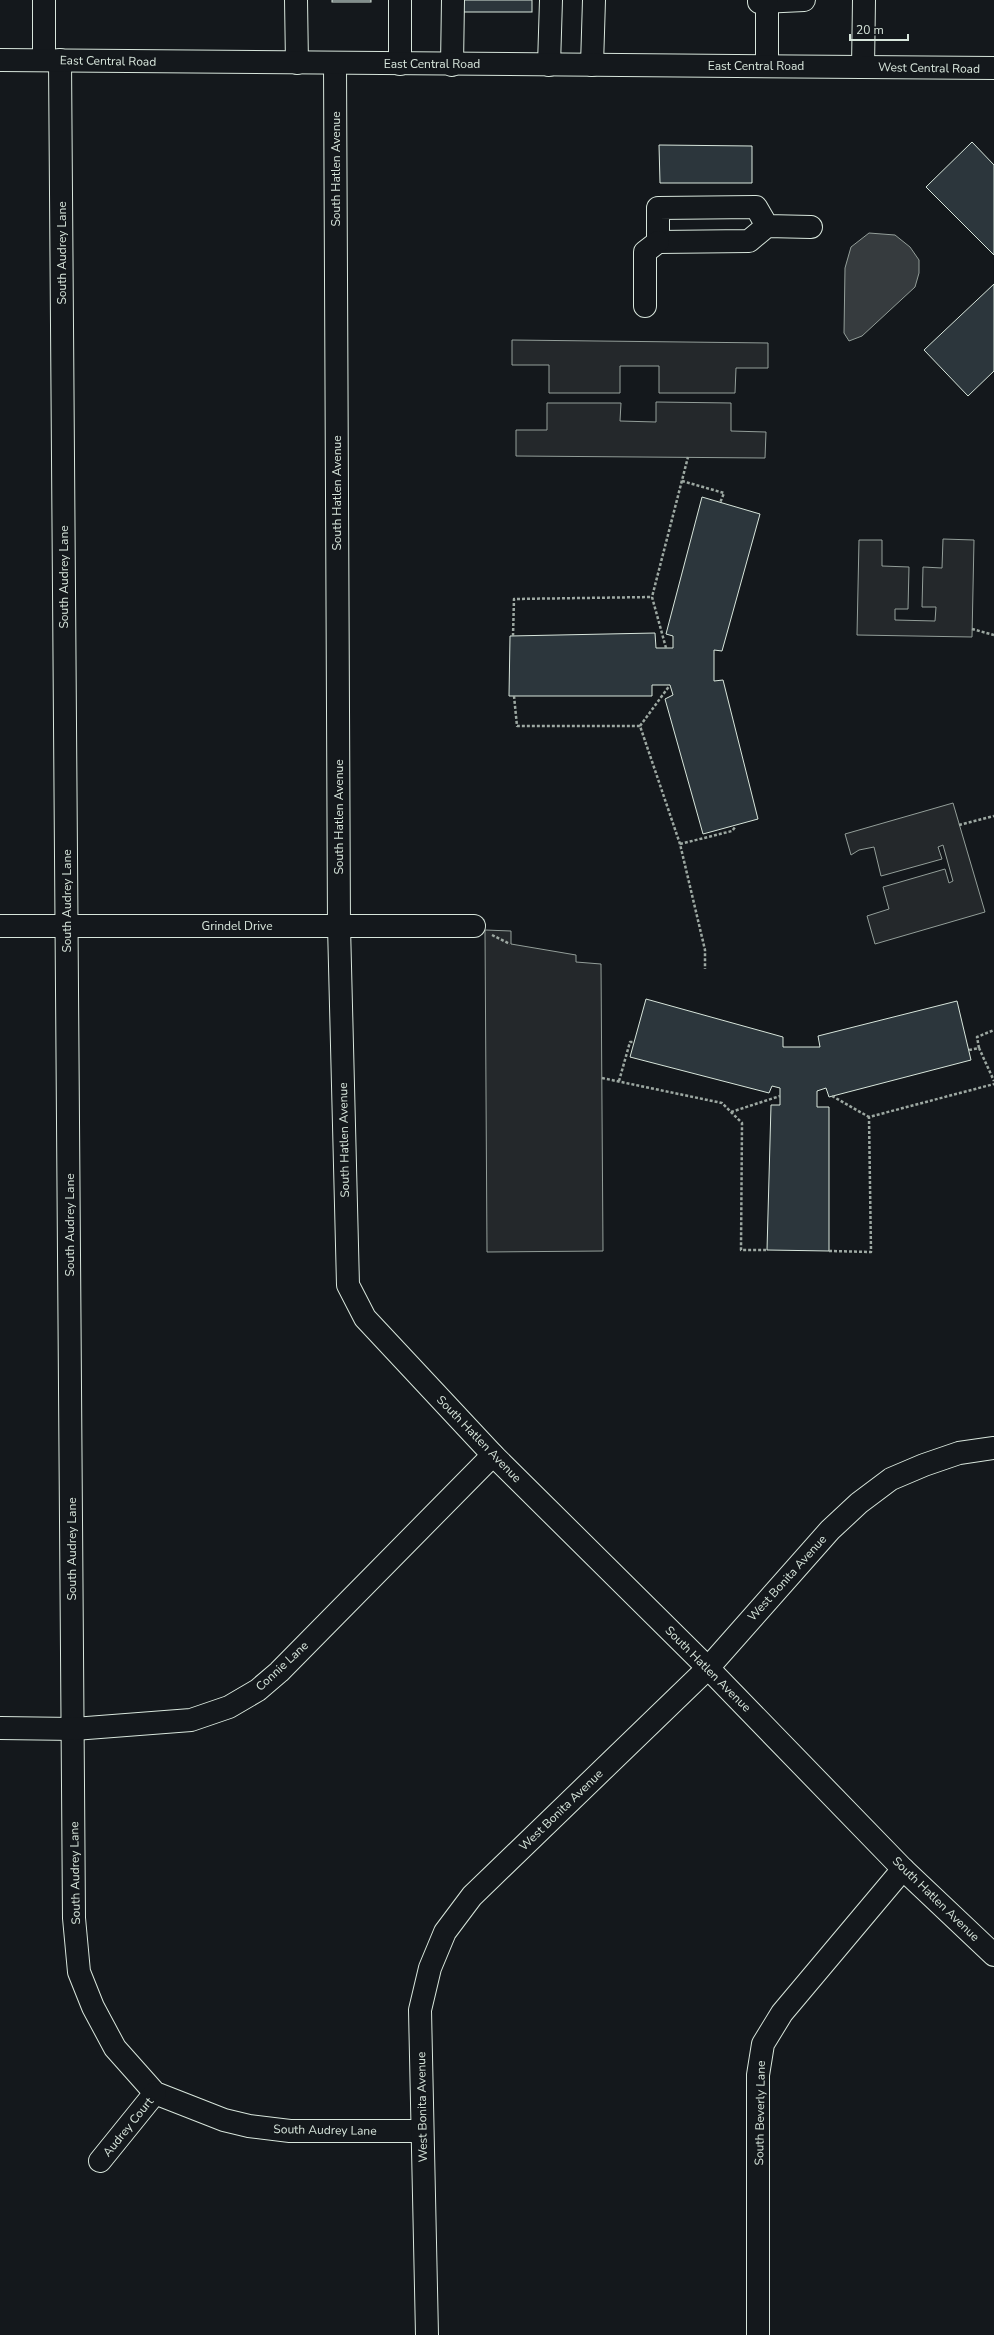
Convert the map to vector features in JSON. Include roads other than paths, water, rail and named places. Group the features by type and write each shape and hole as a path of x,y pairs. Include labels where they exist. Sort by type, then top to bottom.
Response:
{"street":[{"name":"South Audrey Lane","path":"44,0 52,60 67,926 74,1729 74,1918 79,1972 92,2007 115,2048 155,2093 224,2120 249,2126 290,2131 422,2131"},
{"path":"296,0 297,63"},
{"path":"400,0 400,64"},
{"path":"452,64 453,0"},
{"path":"549,65 551,0"},
{"path":"592,66 594,0"},
{"path":"767,66 761,1 804,0"},
{"path":"863,67 864,0"},
{"name":"East Central Road","path":"0,60 335,64 863,67"},
{"name":"South Hatlen Avenue","path":"335,64 339,926 348,1285 365,1318 493,1455 708,1668 903,1869 994,1955"},
{"name":"West Central Road","path":"863,67 994,68"},
{"path":"658,242 658,208 756,207 766,226"},
{"path":"645,306 645,252 658,242 749,241 766,226 811,227"},
{"name":"Grindel Drive","path":"0,926 474,926"},
{"name":"West Bonita Avenue","path":"427,2335 420,2010 430,1968 445,1932 472,1896 708,1668 830,1530 859,1502 891,1479 924,1465 959,1453 994,1448"},
{"name":"Connie Lane","path":"0,1728 74,1729 191,1720 229,1707 258,1690 284,1666 493,1455"},
{"name":"South Beverly Lane","path":"758,2335 758,2075 763,2044 782,2013 903,1869"},
{"name":"Audrey Court","path":"100,2161 155,2093"}]}
